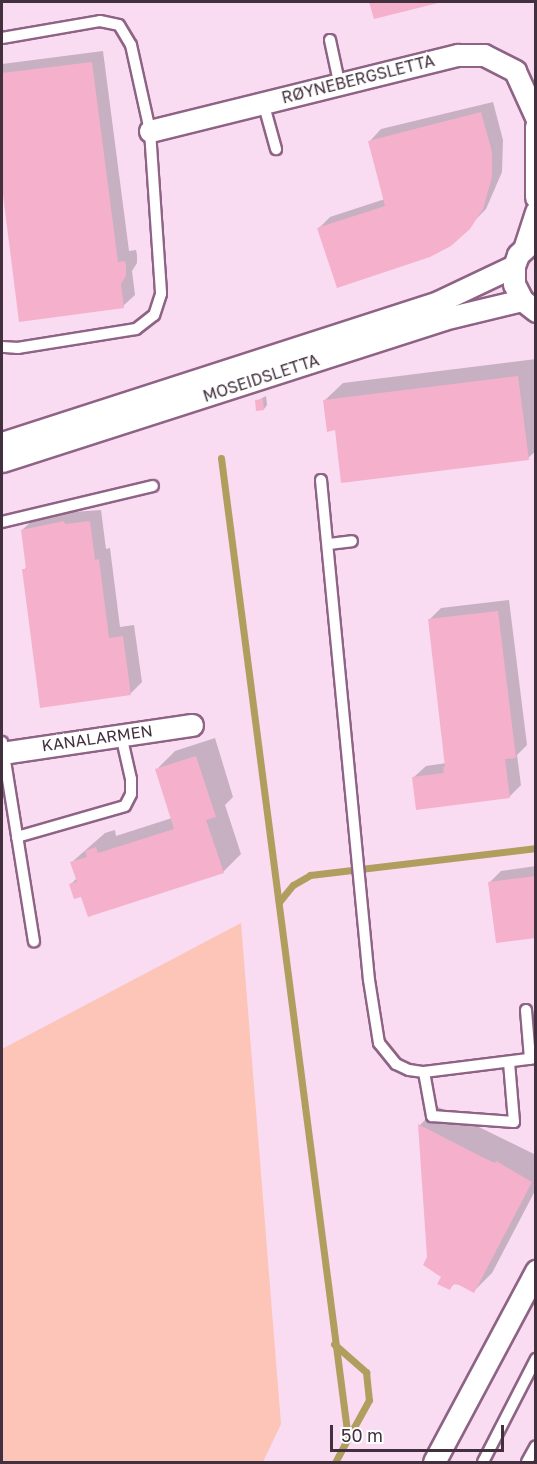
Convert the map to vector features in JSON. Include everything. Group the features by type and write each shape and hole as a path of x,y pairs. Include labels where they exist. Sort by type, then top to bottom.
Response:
{"street":[{"name":"RØYNEBERGSLETTA","path":"150,131 339,82 458,55 484,54 515,71 536,117"},
{"path":"536,126 536,197"},
{"path":"529,305 514,284 514,266 530,242 536,212"},
{"name":"MOSEIDSLETTA","path":"2,443 438,302 514,266"},
{"name":"MOSEIDSLETTA","path":"2,461 443,319 529,305"},
{"name":"KANALARMEN","path":"2,749 192,725"},
{"path":"434,1462 536,1271"}],"lane":[{"path":"2,38 100,21 119,25 131,45 150,131 161,294 154,315 136,329 18,348 2,347"},
{"path":"330,40 339,82"},
{"path":"263,102 276,149"},
{"path":"321,480 329,544 369,980 379,1043 396,1064 409,1070 424,1072 533,1059 526,1010"},
{"path":"2,522 153,486"},
{"path":"329,544 352,541"},
{"path":"17,837 125,806 131,794 131,779 121,735"},
{"path":"2,749 34,941"},
{"path":"424,1072 432,1116 514,1122 509,1062"},
{"path":"483,1462 536,1359"},
{"path":"527,1462 536,1446"}],"shaded area":[{"path":"241,923 281,1424 263,1462 2,1462 2,1049"}],"building":[{"path":"369,2 442,2 374,19"},
{"path":"92,62 118,262 125,261 126,267 126,276 121,284 124,308 19,322 2,187 2,73"},
{"path":"481,112 492,152 492,177 483,209 470,229 451,246 430,257 337,288 317,228 385,206 368,141"},
{"path":"518,376 529,460 341,483 335,430 327,432 323,400"},
{"path":"263,399 264,410 256,411 255,400"},
{"path":"64,521 65,524 90,521 95,560 99,559 109,638 123,636 131,695 40,708 22,569 26,569 21,530"},
{"path":"498,611 516,758 505,759 510,798 416,810 412,777 444,773 443,767 445,767 428,619"},
{"path":"196,756 216,817 206,820 224,873 88,917 81,897 74,899 69,884 77,882 70,862 87,857 85,851 96,847 98,853 174,829 155,769"},
{"path":"536,876 536,938 496,943 488,882"},
{"path":"418,1124 480,1156 495,1163 496,1161 532,1182 474,1293 459,1285 453,1284 450,1290 437,1284 441,1277 423,1265 427,1257"}],"waterway":[{"path":"221,458 348,1438 335,1462"},
{"path":"279,902 293,885 310,875 536,848"},
{"path":"334,1344 366,1372 369,1400 348,1438"}]}
